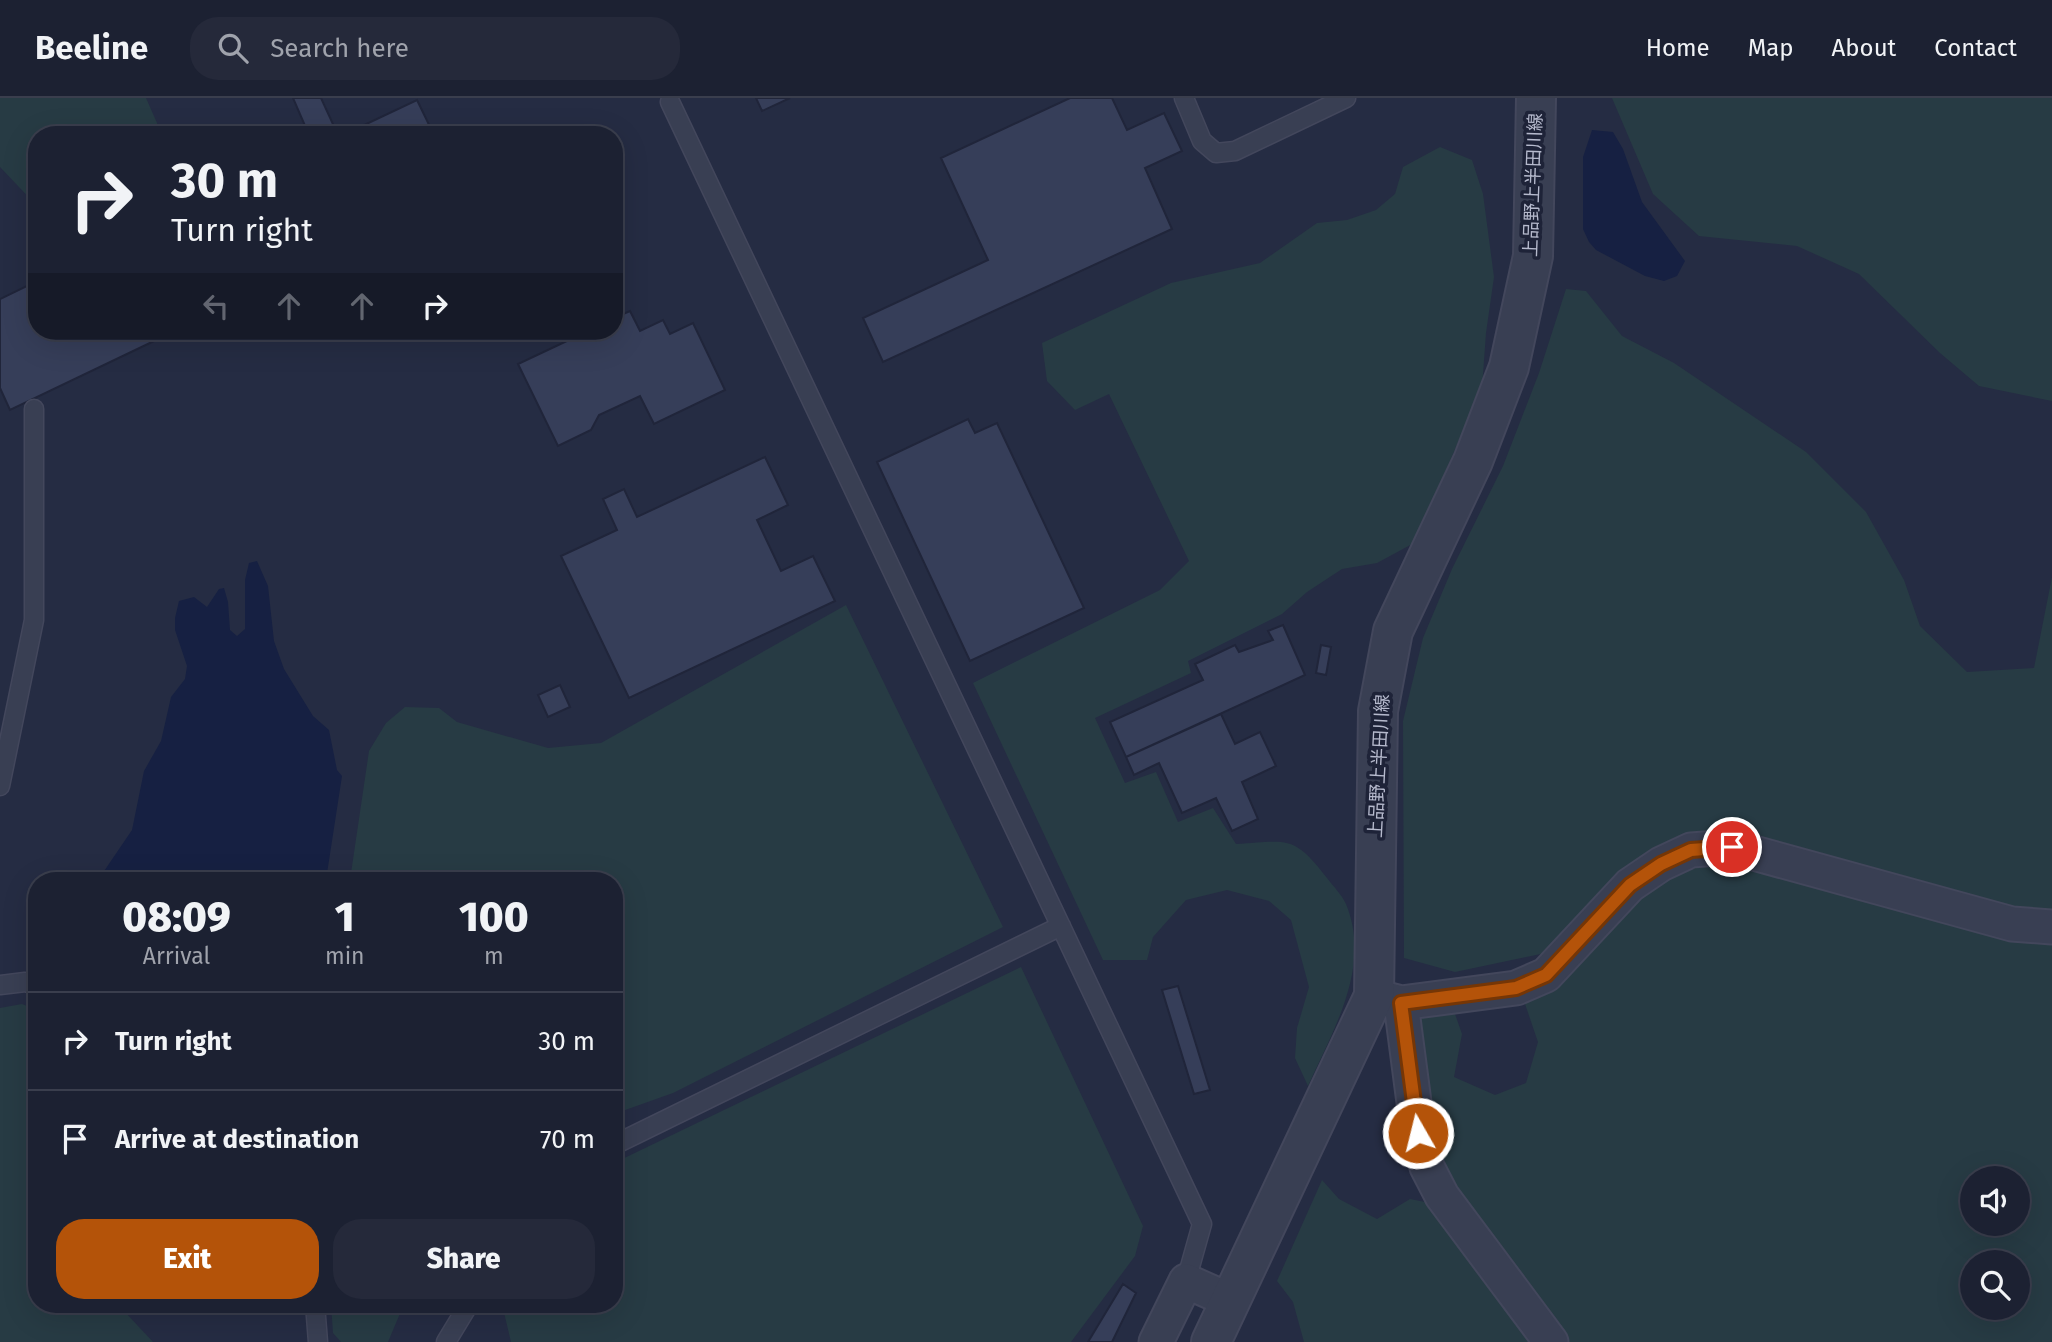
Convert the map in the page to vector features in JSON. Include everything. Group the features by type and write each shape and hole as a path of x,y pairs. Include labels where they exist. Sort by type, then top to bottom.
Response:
{"street":[{"name":"上品野上半田川線","path":"1211,1342 1387,999 1378,711 1393,631 1473,461 1509,367 1533,256 1536,98"},
{"path":"1551,1342 1442,1196 1427,1167 1387,999 1516,988 1546,975 1630,885 1661,864 1691,850 1732,847 2012,924 2052,927"},
{"path":"1156,1342 1186,1281 1231,1301"}],"lane":[{"path":"1184,98 1202,141 1216,153 1235,150 1346,98"},
{"path":"670,102 1202,1224 1186,1281"},
{"path":"0,786 34,620 34,409"},
{"path":"623,1141 1061,926"},
{"path":"0,985 28,983"},
{"path":"316,1313 318,1342"},
{"path":"446,1342 464,1313"}],"shaded area":[{"path":"0,98 146,98 157,123 158,126 28,126 28,197 0,167"},
{"path":"1612,98 2052,98 2052,401 1979,386 1940,353 1859,274 1797,246 1699,236 1653,194"},
{"path":"1440,147 1472,160 1483,194 1494,277 1482,388 1414,543 1377,563 1342,569 1307,592 1282,614 1188,661 1191,673 1095,718 1125,783 1156,772 1178,822 1213,808 1236,844 1279,842 1297,847 1315,864 1346,904 1353,928 1355,951 1352,975 1338,1020 1308,1086 1295,1058 1297,1028 1309,987 1291,920 1269,901 1227,890 1186,900 1153,937 1147,960 1103,960 973,683 1160,590 1189,561 1109,394 1075,410 1047,381 1042,343 1171,283 1260,263 1317,223 1347,220 1376,210 1395,194 1403,167"},
{"path":"1566,289 1586,291 1622,336 1674,363 1806,452 1866,512 1904,580 1920,626 1967,672 2034,668 2052,577 2052,916 2011,913 1731,836 1550,952 1455,972 1404,958 1403,721 1423,638 1452,569 1503,466 1539,373"},
{"path":"846,605 1003,927 673,1093 623,1111 623,872 351,872 369,751 386,723 405,707 439,708 457,722 548,748 601,743"},
{"path":"1728,859 2052,938 2052,1342 1563,1342 1442,1173 1414,1021 1433,1012 1455,1014 1462,1034 1454,1077 1495,1095 1526,1083 1538,1042 1524,1001 1628,903 1682,866"},
{"path":"1021,967 1143,1226 1135,1256 1071,1342 511,1342 504,1313 623,1313 623,1159"},
{"path":"22,1004 28,1006 28,1313 126,1313 153,1342 0,1342 0,1008"},
{"path":"1322,1180 1339,1199 1377,1219 1410,1199 1435,1204 1539,1342 1304,1342 1293,1302 1277,1281"},
{"path":"332,1313 400,1313 388,1342 341,1342 333,1333"}],"water":[{"path":"1592,130 1613,132 1623,149 1642,202 1685,261 1677,276 1664,281 1645,276 1596,250 1589,242 1583,229 1583,157"},
{"path":"257,561 268,586 274,641 284,669 313,716 329,730 337,770 342,776 327,872 103,872 132,830 144,771 161,741 171,697 185,679 187,666 175,630 179,601 194,597 207,607 219,589 224,588 230,630 237,636 245,629 245,580 249,563"}],"building":[{"path":"293,98 321,98 334,126 305,126"},
{"path":"756,98 790,98 762,111"},
{"path":"1070,98 1112,98 1127,130 1164,113 1182,151 1145,168 1172,229 883,362 863,318 988,260 941,158"},
{"path":"417,100 430,126 362,126"},
{"path":"28,285 28,340 156,340 10,410 0,388 0,299"},
{"path":"630,311 640,331 663,320 670,334 693,323 725,390 654,424 640,396 599,415 591,430 558,446 518,364 569,340 623,340 623,314"},
{"path":"968,419 975,433 997,423 1084,608 970,661 877,462"},
{"path":"765,457 788,505 757,520 781,571 813,556 835,601 629,698 561,556 617,530 603,499 624,489 637,517"},
{"path":"1283,625 1305,675 1126,757 1110,722 1203,680 1195,664 1235,645 1239,652 1273,640 1268,631"},
{"path":"1321,645 1331,647 1326,675 1316,673"},
{"path":"560,685 570,707 548,717 538,695"},
{"path":"1221,714 1235,744 1260,732 1276,766 1242,782 1258,819 1232,831 1216,798 1182,813 1159,763 1134,775 1126,757"},
{"path":"1178,986 1210,1090 1194,1094 1162,990"},
{"path":"1123,1284 1136,1293 1112,1342 1088,1342"}],"route":[{"path":"1418,1133 1401,1003 1516,988 1546,975 1630,885 1661,864 1691,850 1732,847"}]}
